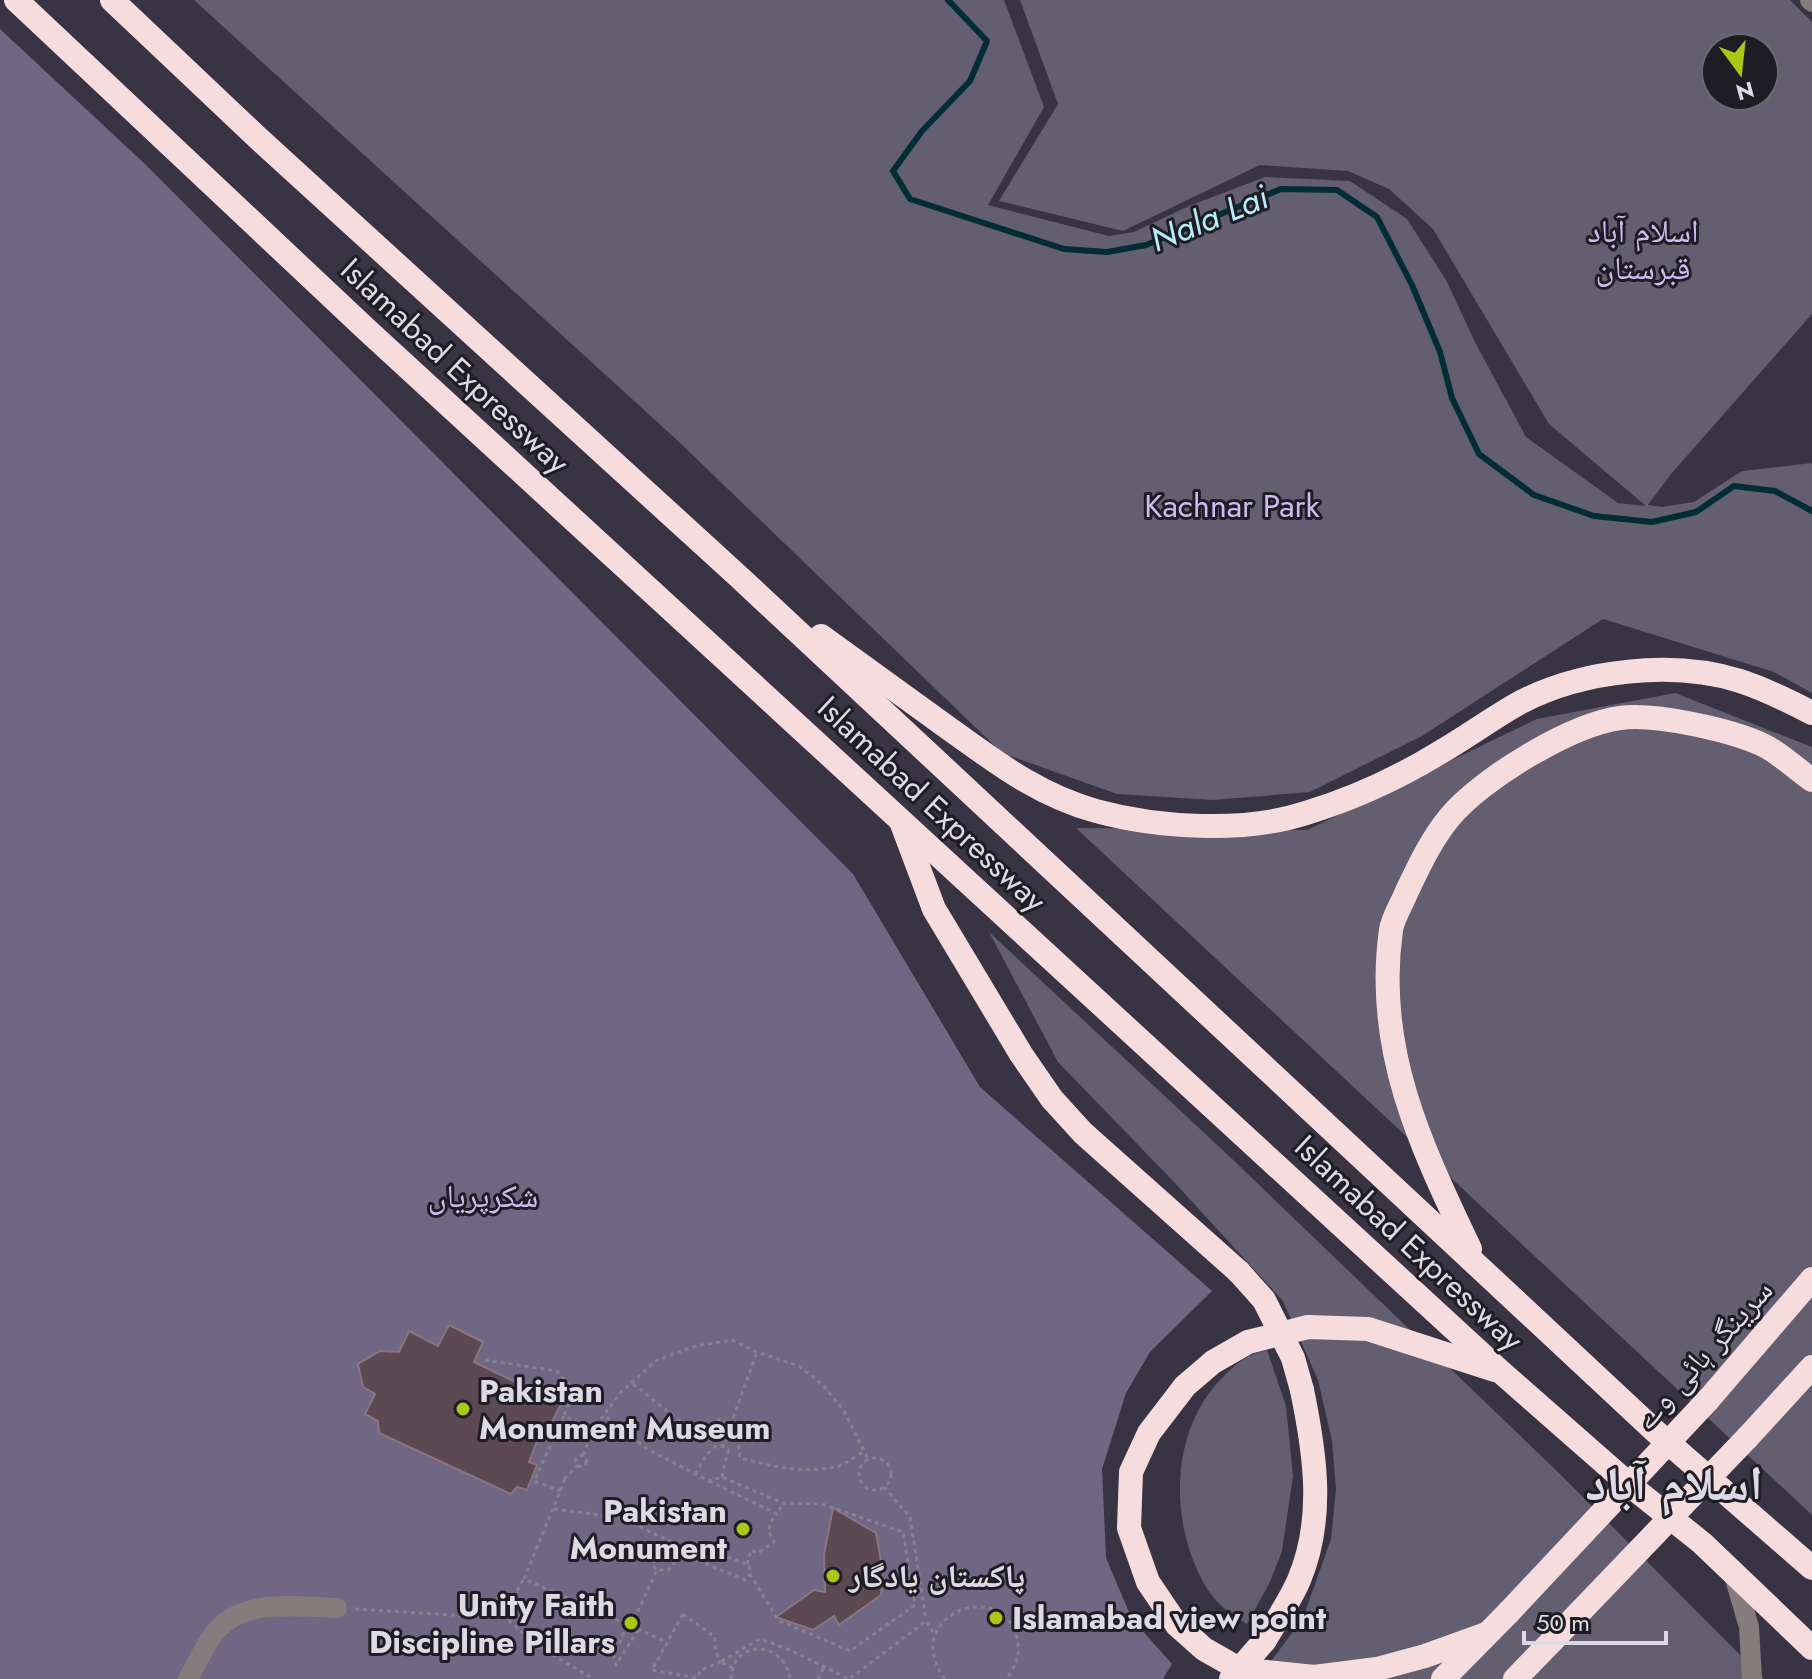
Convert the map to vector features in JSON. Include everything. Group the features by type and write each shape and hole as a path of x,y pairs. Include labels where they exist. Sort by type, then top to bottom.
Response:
{"highway":[{"name":"Islamabad Expressway","path":"16,0 367,330 1501,1372 1632,1487 1702,1543 1812,1648"},
{"name":"Islamabad Expressway","path":"112,0 259,139 738,576 1656,1432 1812,1568"},
{"path":"738,576 1022,781 1097,811 1183,824 1234,825 1304,814 1403,773 1483,723 1550,689 1620,672 1712,675 1739,681 1812,713"},
{"path":"1476,1262 1412,1122 1393,1047 1386,995 1391,927 1422,859 1450,816 1508,766 1572,733 1620,718 1683,721 1763,745 1812,780"},
{"path":"900,818 934,909 1021,1054 1052,1099 1083,1133 1239,1272 1264,1300 1293,1358 1315,1452 1316,1519 1299,1579 1265,1640 1231,1679"},
{"name":"سرینگر ہائی وے","path":"1443,1679 1708,1400 1812,1279"},
{"path":"1486,1634 1377,1669 1314,1677 1239,1669 1204,1649 1177,1625 1148,1582 1129,1528 1131,1472 1149,1433 1185,1386 1213,1362 1248,1342 1308,1327 1368,1329 1501,1372"},
{"path":"1515,1679 1812,1367"}],"street":[{"path":"1733,1572 1749,1627 1752,1679"},
{"path":"188,1679 214,1634 240,1614 266,1607 337,1608"}],"path":[{"path":"578,1465 584,1466 586,1463 583,1455 593,1430 620,1393 657,1360 696,1346 732,1340 799,1366 823,1385 844,1411 868,1459"},
{"path":"723,1446 757,1352"},
{"path":"485,1360 557,1371 573,1390 534,1481 561,1491"},
{"path":"632,1383 703,1439 719,1419 737,1428 740,1458 781,1469 838,1467 863,1452"},
{"path":"604,1415 647,1449 775,1513"},
{"path":"564,1416 593,1430"},
{"path":"695,1474 707,1454 717,1445 728,1450 722,1477"},
{"path":"578,1465 577,1457 583,1455"},
{"path":"878,1458 887,1464 891,1474 884,1487 868,1489 860,1481 860,1466 868,1459 878,1458"},
{"path":"503,1615 524,1579 565,1479 578,1465"},
{"path":"709,1481 722,1477 783,1503 822,1504 903,1532 915,1605 850,1651 778,1620 747,1565 751,1550 758,1553 774,1542 768,1530 783,1503"},
{"path":"884,1487 910,1517 926,1621 935,1635"},
{"path":"747,1501 754,1490"},
{"path":"554,1509 618,1517 683,1547"},
{"path":"656,1569 652,1565 656,1556 674,1542"},
{"path":"638,1630 616,1665 614,1657 657,1570 668,1570 675,1562 674,1542"},
{"path":"683,1547 689,1543 747,1565"},
{"path":"683,1547 681,1549 685,1555 745,1580 750,1574"},
{"path":"524,1579 667,1642"},
{"path":"945,1679 937,1669 933,1655 935,1635 948,1616 973,1606 1000,1614 1017,1636 1019,1650 1016,1664 1005,1679"},
{"path":"337,1608 466,1616 503,1615 537,1646 594,1679"},
{"path":"733,1668 720,1662 715,1637 683,1614 652,1670 697,1678 701,1670 720,1662 760,1639 849,1679 926,1621"},
{"path":"731,1679 733,1668 741,1656 749,1651 768,1650 784,1660 790,1679"},
{"path":"818,1679 824,1667"}],"green space":[{"name":"Kachnar Park","path":"194,0 1004,0 1044,107 988,205 1109,236 1134,232 1189,206 1265,177 1350,181 1407,219 1446,280 1526,437 1618,503 1646,506 1549,424 1433,229 1389,189 1348,171 1260,165 1123,231 999,201 1058,104 1020,0 1790,0 1812,22 1812,314 1671,474 1648,505 1662,507 1694,502 1742,471 1812,463 1812,693 1774,672 1603,619 1422,736 1310,792 1213,800 1117,794 1002,753 677,440"},
{"name":"شکرپریاں","path":"0,29 146,165 853,874 980,1087 1212,1291 1150,1352 1126,1393 1102,1469 1106,1558 1132,1619 1172,1664 1163,1679 0,1679"},
{"path":"1675,693 1812,747 1812,1515 1076,828 1307,830 1537,719"},
{"path":"989,932 1229,1156 1559,1473 1764,1679 1258,1679 1303,1618 1331,1539 1336,1489 1332,1441 1318,1380 1283,1301 1058,1062"},
{"path":"1267,1350 1286,1406 1293,1476 1282,1551 1270,1582 1247,1624 1214,1599 1194,1562 1185,1536 1180,1480 1192,1425 1204,1401 1237,1364"}],"building":[{"name":"Pakistan Monument Museum","path":"449,1325 483,1342 474,1362 561,1404 551,1424 544,1424 529,1462 537,1465 527,1490 517,1487 511,1494 379,1433 378,1421 365,1414 375,1394 363,1387 358,1364 380,1351 399,1352 409,1331 438,1346"},
{"path":"833,1508 876,1533 883,1572 881,1595 839,1625 834,1616 813,1630 776,1617 814,1590 825,1592 824,1554"}],"waterway":[{"name":"Nala Lai","path":"948,0 987,41 970,81 922,131 893,171 910,199 1064,249 1107,252 1146,245 1281,189 1337,190 1377,217 1412,285 1440,352 1452,398 1479,454 1534,495 1594,516 1652,522 1696,512 1734,486 1775,491 1812,511"}],"place":[{"name":"Pakistan Monument Museum","path":"463,1409"},
{"name":"Pakistan Monument","path":"743,1529"},
{"name":"پاکستان یادگار","path":"833,1576"},
{"name":"Islamabad view point","path":"996,1618"},
{"name":"Unity Faith Discipline Pillars","path":"631,1623"}],"district":[{"name":"اسلام آباد","path":"1674,1483"}],"park label":[{"name":"اسلام آباد قبرستان","path":"1643,250"}]}
